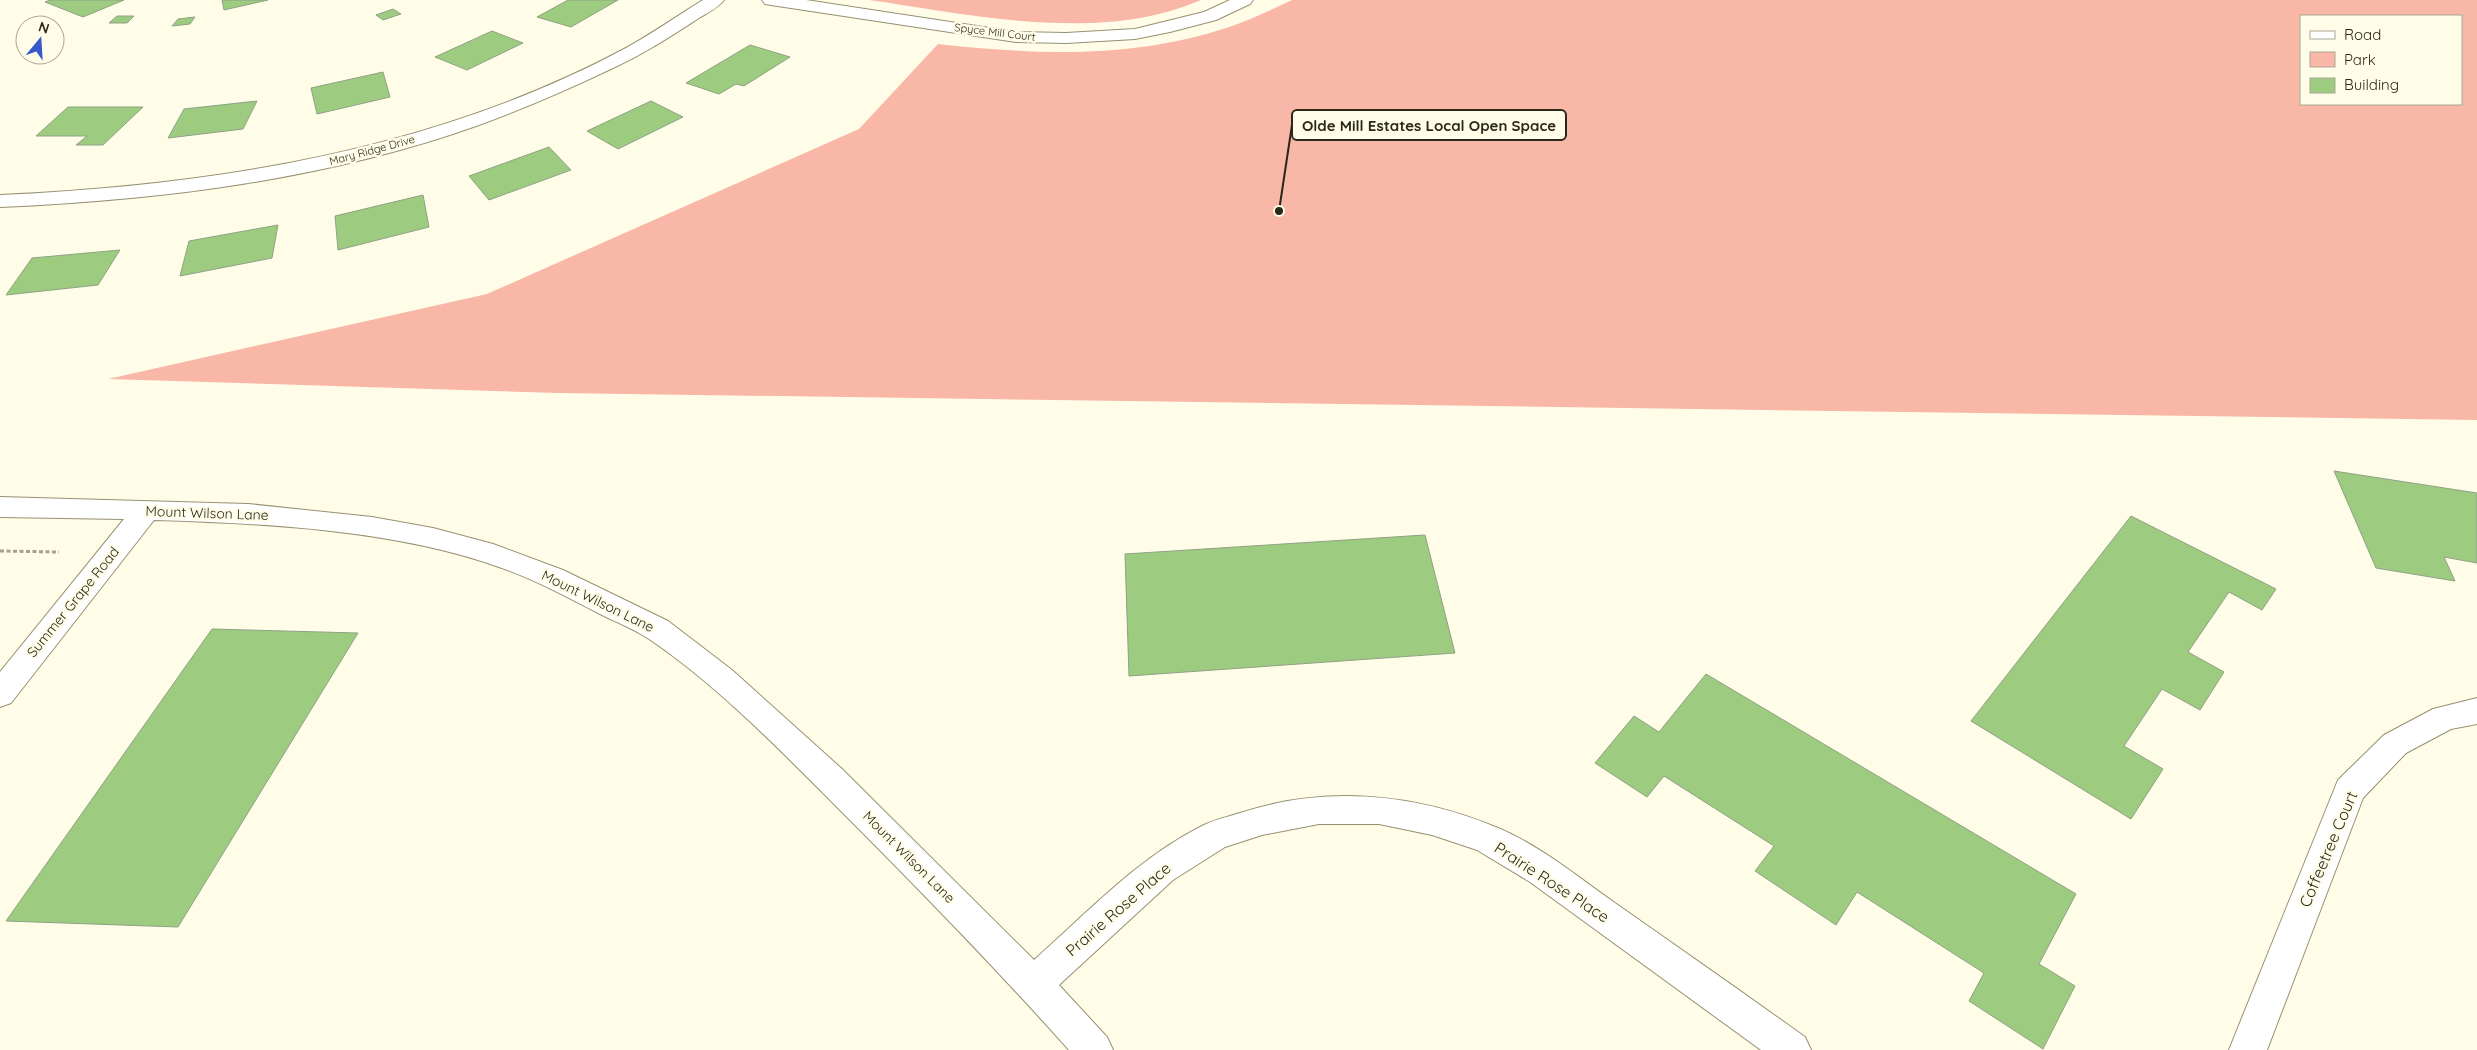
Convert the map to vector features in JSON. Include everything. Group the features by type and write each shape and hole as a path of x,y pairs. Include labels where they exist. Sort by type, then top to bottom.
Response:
{"street":[{"name":"Mary Ridge Drive","path":"0,200 88,197 258,177 336,160 417,139 499,110 619,59 715,0"},
{"name":"Spyce Mill Court","path":"771,0 1016,37 1066,38 1135,34 1170,27 1210,16 1244,0"},
{"name":"Mount Wilson Lane","path":"0,507 229,513 328,520 414,534 497,555 570,586 660,630 789,737 1034,984 1094,1050"},
{"name":"Summer Grape Road","path":"0,694 147,510"},
{"name":"Coffeetree Court","path":"2248,1050 2350,790 2395,744 2444,718 2477,711"},
{"name":"Prairie Rose Place","path":"1034,984 1161,868 1214,836 1262,820 1319,810 1379,810 1432,820 1496,844 1542,871 1792,1050"}],"green space":[{"path":"869,0 1201,0 1162,13 1121,21 1079,23 1036,22 994,18"},
{"path":"1292,0 2477,0 2477,420 558,393 108,379 487,294 859,129 938,44 1048,52 1085,52 1121,49 1157,45 1193,37 1260,15"}],"building":[{"path":"50,0 124,0 83,17 45,2"},
{"path":"222,0 268,0 224,10"},
{"path":"568,0 618,0 571,27 537,17"},
{"path":"393,9 401,14 383,20 376,15"},
{"path":"117,16 134,16 127,23 109,23"},
{"path":"195,17 190,24 172,26 178,19"},
{"path":"492,31 523,43 467,70 435,57"},
{"path":"750,45 790,57 744,86 736,84 719,94 686,83"},
{"path":"383,72 390,97 317,114 311,88"},
{"path":"257,101 243,129 168,138 184,109"},
{"path":"651,101 683,117 618,149 587,131"},
{"path":"68,107 143,107 103,145 76,145 87,136 36,136"},
{"path":"549,147 571,170 489,200 469,176"},
{"path":"423,195 429,227 338,250 335,216"},
{"path":"278,225 272,258 180,276 189,241"},
{"path":"120,250 98,285 6,295 32,258"},
{"path":"2334,471 2477,493 2477,563 2444,557 2455,581 2376,568"},
{"path":"2131,516 2276,589 2262,610 2229,592 2188,652 2224,672 2200,710 2162,689 2124,746 2163,769 2131,819 1971,721"},
{"path":"1425,535 1455,653 1129,676 1125,554"},
{"path":"212,629 358,633 178,927 6,921"},
{"path":"1706,674 2076,894 2039,964 2075,986 2043,1049 1969,1001 1984,973 1857,892 1836,925 1755,871 1774,846 1664,776 1647,797 1595,763 1634,716 1659,732"}],"place":[{"name":"Olde Mill Estates Local Open Space","path":"1279,211"}]}
